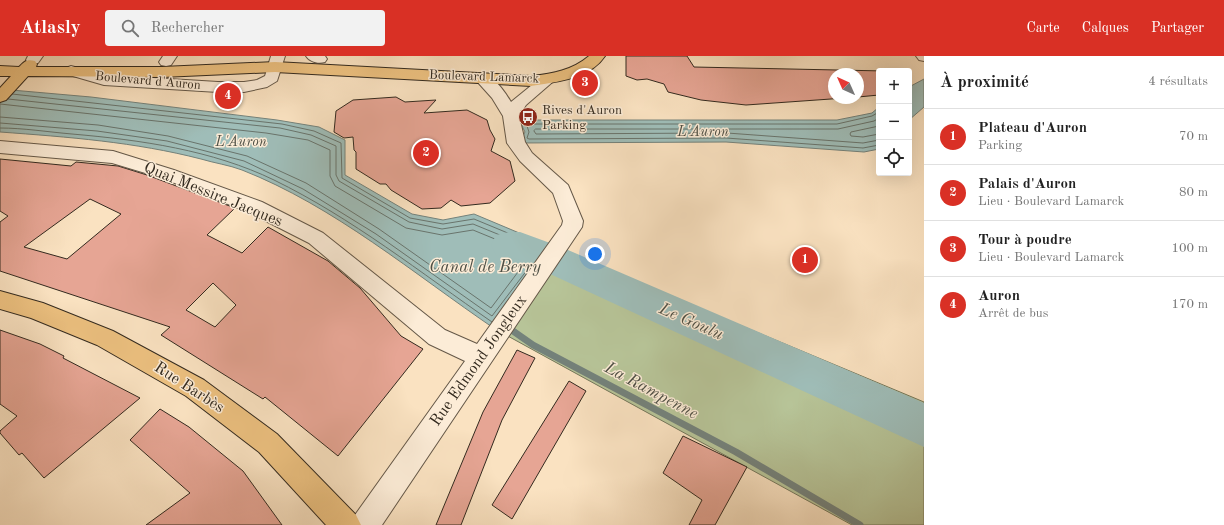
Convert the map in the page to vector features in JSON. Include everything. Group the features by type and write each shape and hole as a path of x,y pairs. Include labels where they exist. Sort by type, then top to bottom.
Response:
{"main road":[{"name":"Boulevard Lamarck","path":"270,63 317,58 498,70 527,70 554,66 576,56"},
{"name":"Boulevard Lamarck","path":"270,63 411,74 531,81 548,79 578,70 598,56"},
{"name":"Boulevard d'Auron","path":"0,60 28,62 168,59 270,63"},
{"name":"Boulevard d'Auron","path":"0,71 28,62 71,72"},
{"path":"0,64 28,62"},
{"path":"5,92 28,62"},
{"name":"Rue Barbès","path":"0,300 35,310 104,338 195,388 268,443 346,525"}],"street":[{"name":"Boulevard d'Auron","path":"71,72 104,80 218,87 244,87 261,84 270,63"},
{"name":"Rue Edmond Jongleux","path":"365,525 565,238 573,221 561,190 526,157 516,143 512,119 499,96 482,78"},
{"path":"512,119 519,102 548,79"},
{"name":"Quai Messire Jacques","path":"0,147 113,157 168,174 255,208 316,238 436,337 481,357"}],"green space":[{"path":"555,248 924,402 924,525 852,525 495,329"}],"water":[{"path":"924,79 924,107 912,117 912,104 912,85"},
{"path":"0,89 91,97 277,120 319,127 345,140 345,175 412,214 443,220 474,214 555,248 495,329 373,242 309,202 242,170 176,153 126,144 76,138 0,132"},
{"name":"L'Auron","path":"876,110 876,150 864,152 726,142 519,143 525,132 519,120 837,120 872,113"}],"building":[{"path":"626,56 687,56 694,67 828,70 828,99 746,105 701,100 668,92 664,84 647,79 637,80 626,76"},
{"path":"864,71 876,71 876,95 864,96"},
{"path":"396,97 405,102 436,100 424,113 467,110 487,120 495,139 491,151 510,161 515,181 490,203 461,206 451,200 441,208 422,209 391,190 386,184 380,184 356,169 356,152 354,150 353,137 344,138 334,132 336,111 353,100"},
{"path":"0,159 71,166 76,162 118,166 147,175 235,208 207,235 242,253 268,227 328,261 360,288 401,336 423,349 338,456 265,397 263,399 161,335 170,327 0,271 0,222 8,216 0,211","holes":["90,199 121,214 67,259 24,247","213,283 236,305 215,327 186,310"]},
{"path":"0,330 40,344 64,356 63,358 140,398 44,478 22,453 19,455 0,433 0,431 17,416 0,404"},
{"path":"517,350 535,358 502,420 461,525 436,525 483,412"},
{"path":"569,381 586,391 512,519 492,505"},
{"path":"160,409 189,427 243,471 282,525 146,525 190,493 130,440"},
{"path":"683,436 747,467 715,525 689,525 702,500 663,473"}],"waterway":[{"name":"Le Goulu","path":"509,245 520,246 548,257 924,425"},
{"name":"La Rampenne","path":"506,326 515,332"},
{"name":"La Rampenne","path":"513,331 533,345 736,452 860,525"}],"place":[{"name":"Tour à poudre","path":"585,83"},
{"name":"Auron","path":"228,96"},
{"name":"Rives d'Auron Parking","path":"528,117"},
{"name":"Palais d'Auron","path":"426,153"},
{"name":"Plateau d'Auron","path":"805,260"}],"water label":[{"name":"Canal de Berry","path":"485,267"}]}
